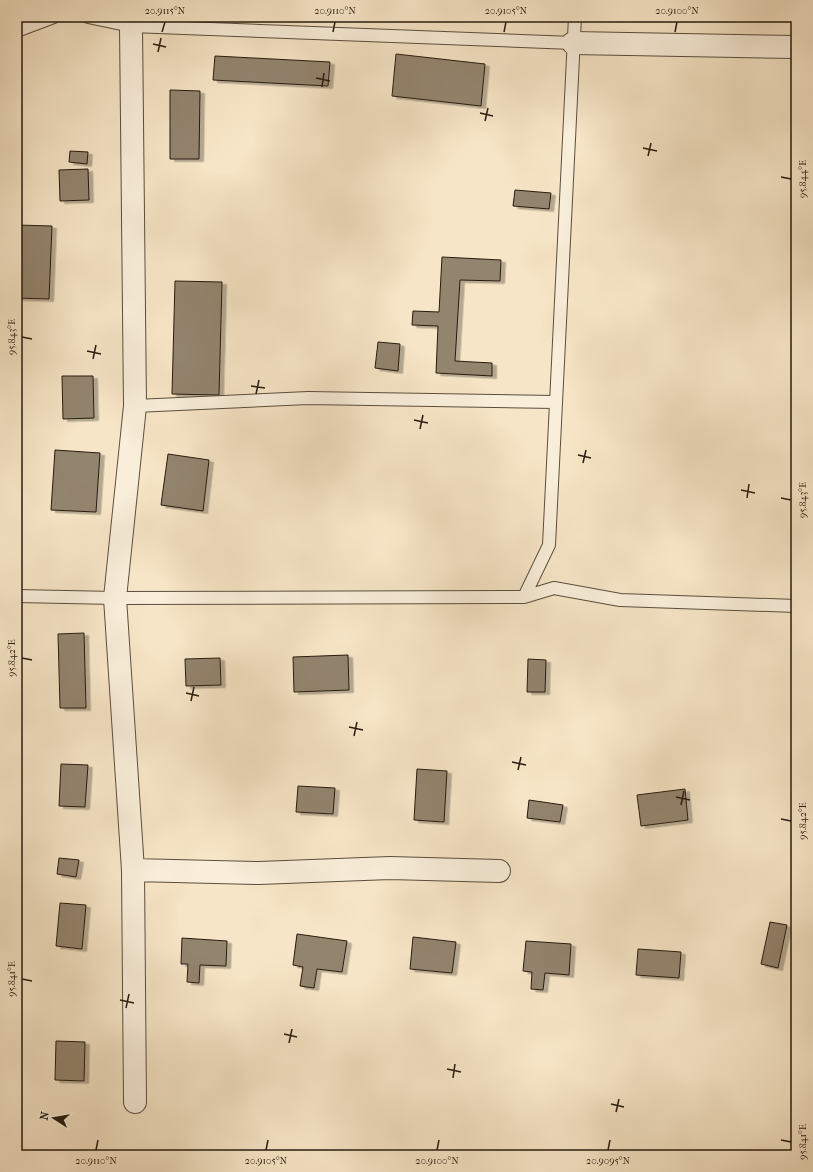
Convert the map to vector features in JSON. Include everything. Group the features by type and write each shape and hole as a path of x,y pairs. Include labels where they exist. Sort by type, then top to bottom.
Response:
{"street":[{"path":"131,26 135,406 115,598 133,870 134,1102"},
{"path":"574,43 796,47"},
{"path":"133,870 259,873 390,868 499,871"}],"lane":[{"path":"17,31 54,17"},
{"path":"88,17 131,26 574,43"},
{"path":"524,597 549,546 575,17"},
{"path":"135,406 308,398 555,402"},
{"path":"17,596 115,598 524,597 554,588 620,600 796,606"}],"building":[{"path":"396,54 485,64 481,106 392,96"},
{"path":"215,56 330,62 328,86 213,80"},
{"path":"170,90 200,91 199,159 170,159"},
{"path":"70,151 88,152 87,164 69,162"},
{"path":"88,169 89,200 60,201 59,170"},
{"path":"515,190 551,193 549,209 513,206"},
{"path":"17,225 52,226 49,299 17,298"},
{"path":"442,257 501,260 500,281 460,280 455,361 492,363 492,376 436,373 438,326 412,325 413,311 439,312"},
{"path":"175,281 222,282 219,395 172,394"},
{"path":"378,342 400,344 398,371 375,368"},
{"path":"62,376 93,376 94,418 63,419"},
{"path":"55,450 100,453 96,512 51,510"},
{"path":"168,454 209,460 203,511 161,505"},
{"path":"84,633 86,708 60,708 58,634"},
{"path":"348,655 349,690 294,692 293,657"},
{"path":"220,658 221,685 186,686 185,659"},
{"path":"528,659 546,660 545,692 527,692"},
{"path":"61,764 88,765 85,807 59,806"},
{"path":"417,769 447,771 444,822 414,820"},
{"path":"298,786 335,788 333,814 296,812"},
{"path":"685,789 688,820 641,826 637,795"},
{"path":"529,800 563,805 560,822 527,818"},
{"path":"59,858 79,860 76,877 57,874"},
{"path":"60,903 86,905 82,949 56,946"},
{"path":"770,922 787,925 778,968 761,964"},
{"path":"297,934 347,941 342,972 317,969 314,988 300,986 303,967 293,965"},
{"path":"413,937 456,942 452,973 410,969"},
{"path":"182,938 227,941 226,966 200,965 199,983 187,982 188,964 181,964"},
{"path":"526,941 571,944 569,975 545,973 543,990 531,989 532,972 523,971"},
{"path":"638,949 681,952 679,978 636,975"},
{"path":"56,1041 85,1042 84,1081 55,1080"}]}
